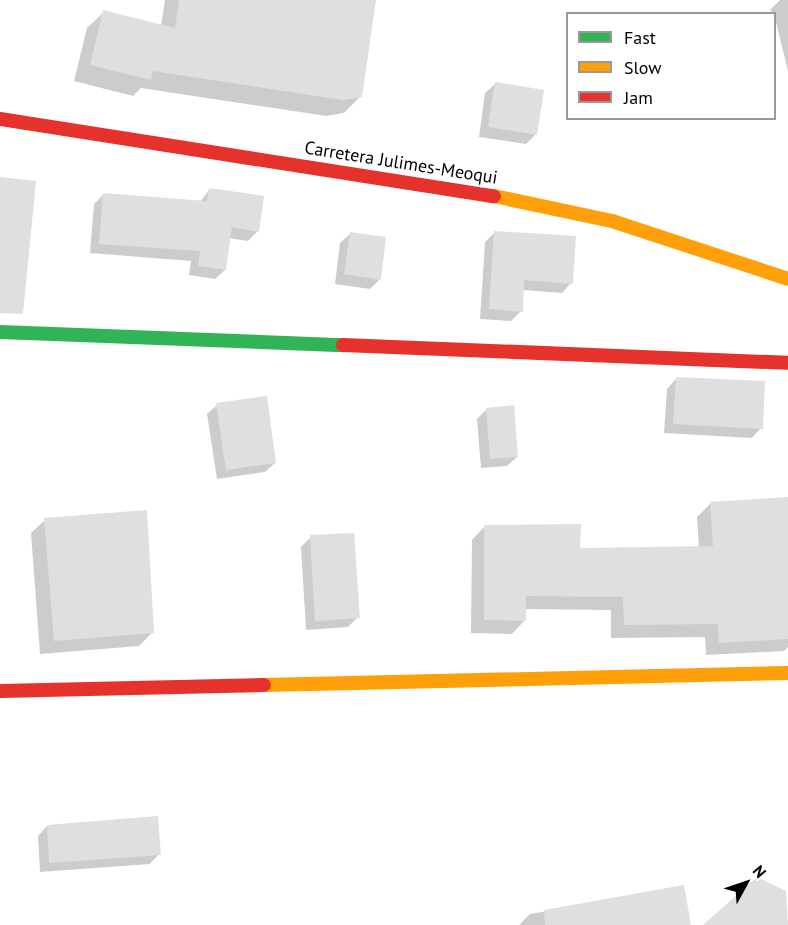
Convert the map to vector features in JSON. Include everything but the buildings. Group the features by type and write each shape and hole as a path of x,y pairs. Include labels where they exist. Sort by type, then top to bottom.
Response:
{"street":[{"name":"Carretera Julimes-Meoqui","path":"0,120 532,202 646,231 788,279"},
{"path":"0,332 788,363"},
{"path":"0,691 788,673"}],"traffic: fast":[{"path":"0,332 343,345"}],"traffic: slow":[{"path":"494,196 612,221 788,279"},
{"path":"264,685 788,673"}],"traffic: jam":[{"path":"0,119 494,196"},
{"path":"343,345 788,363"},
{"path":"0,691 264,685"}]}
